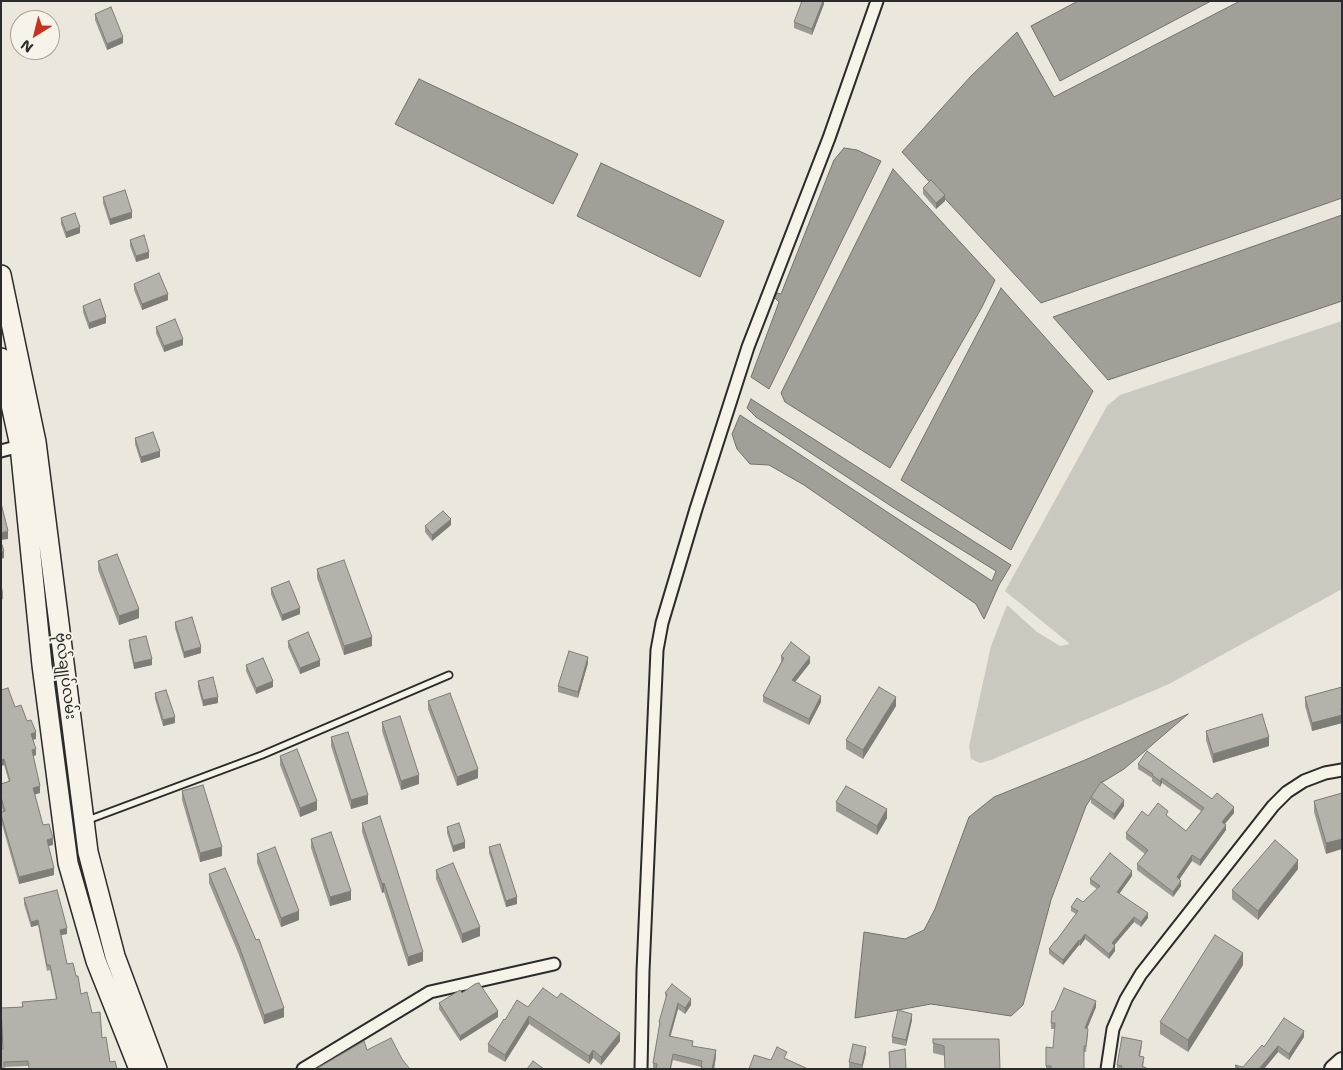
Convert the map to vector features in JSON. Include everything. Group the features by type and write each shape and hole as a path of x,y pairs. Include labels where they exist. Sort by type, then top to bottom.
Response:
{"main road":[{"name":"ဗိုလ်ချုပ်လမ်း","path":"1,275 28,444 88,852 115,956 157,1069"},
{"name":"ဗိုလ်ချုပ်လမ်း","path":"1,358 28,444 42,665 68,863 96,961 139,1069"}],"street":[{"path":"641,1069 643,971 657,650 662,623 748,347 829,138 877,1"},
{"path":"1,451 28,444"},
{"path":"1107,1069 1113,1029 1126,998 1141,974 1272,806 1286,792 1304,781 1325,773 1342,770"},
{"path":"303,1069 430,992 554,964"},
{"path":"1333,1069 1342,1061"}],"lane":[{"path":"84,821 262,756 449,675"}],"shaded area":[{"path":"1078,1 1211,1 1060,81 1031,26"},
{"path":"1240,1 1342,1 1342,198 1041,303 902,152 971,76 1017,32 1054,97"},
{"path":"419,79 578,154 553,204 395,124"},
{"path":"844,148 857,150 881,161 769,389 751,377 779,302 774,297 777,293 781,294 834,160"},
{"path":"601,163 724,221 700,277 577,216"},
{"path":"893,169 995,280 982,307 890,468 785,402 781,393"},
{"path":"1342,215 1342,301 1108,380 1053,317"},
{"path":"1001,288 1093,391 1011,550 901,480"},
{"path":"1342,321 1342,589 1169,684 991,760 980,763 971,759 969,746 991,646 1007,605 1037,632 1060,646 1070,644 1005,591 1107,406 1120,395"},
{"path":"751,399 1011,565 999,585 984,619 976,604 804,485 769,465 750,464 737,449 732,434 740,415 992,581 996,571 891,506 756,417 747,408"},
{"path":"1188,714 1124,769 1101,783 1086,806 1051,900 1023,1005 1011,1016 931,1004 855,1018 864,932 905,939 924,930 935,909 969,817 994,797 1085,760"}],"building":[{"path":"802,1 823,1 812,29 794,22"},
{"path":"111,7 123,37 107,44 95,14"},
{"path":"931,180 945,195 936,203 923,188"},
{"path":"125,190 132,212 110,219 103,197"},
{"path":"75,213 80,227 66,232 61,218"},
{"path":"144,235 149,252 136,256 130,240"},
{"path":"159,273 168,294 142,304 134,284"},
{"path":"100,299 106,317 89,323 83,306"},
{"path":"175,319 183,339 164,346 156,327"},
{"path":"153,432 160,451 141,457 135,438"},
{"path":"1,503 8,531 1,533"},
{"path":"443,511 451,519 432,535 425,526"},
{"path":"117,554 139,609 119,616 98,561"},
{"path":"344,560 372,637 344,646 317,569"},
{"path":"289,581 300,608 282,615 271,588"},
{"path":"192,617 201,647 184,652 175,622"},
{"path":"308,632 320,660 300,668 288,641"},
{"path":"146,636 152,659 134,663 129,640"},
{"path":"791,642 810,657 792,680 821,696 809,719 763,696 784,658 781,656"},
{"path":"569,651 588,657 578,692 558,686"},
{"path":"263,658 273,681 256,688 246,665"},
{"path":"213,677 218,697 203,700 198,681"},
{"path":"879,687 896,697 863,750 846,740"},
{"path":"1342,687 1342,715 1312,723 1305,697"},
{"path":"8,688 15,707 21,705 27,721 31,720 36,732 31,734 36,749 32,750 40,786 33,788 43,825 49,824 53,838 47,840 54,868 19,877 1,815 1,812 5,811 1,797 1,784 10,781 4,759 1,760 1,690"},
{"path":"166,690 175,717 163,720 155,693"},
{"path":"450,693 478,769 457,777 428,701"},
{"path":"1262,714 1269,737 1213,754 1206,731"},
{"path":"400,716 419,775 401,781 382,722"},
{"path":"348,732 368,795 351,800 331,737"},
{"path":"297,749 317,801 300,808 280,756"},
{"path":"1147,751 1212,799 1217,793 1234,807 1222,822 1226,825 1200,860 1192,855 1177,877 1181,881 1173,892 1137,864 1148,850 1126,833 1142,811 1148,816 1158,803 1168,811 1166,815 1186,831 1204,808 1162,778 1160,781 1138,764"},
{"path":"1101,782 1124,800 1114,814 1091,797"},
{"path":"203,785 222,847 200,853 182,791"},
{"path":"846,786 887,809 877,826 836,802"},
{"path":"1342,793 1342,839 1326,843 1314,801"},
{"path":"380,816 423,952 408,957 362,823"},
{"path":"459,823 465,842 453,846 447,827"},
{"path":"331,832 351,891 330,897 311,839"},
{"path":"1275,840 1298,860 1258,911 1232,890"},
{"path":"500,844 517,897 506,901 489,847"},
{"path":"275,847 299,911 281,918 257,854"},
{"path":"1110,853 1132,871 1117,892 1148,913 1141,922 1134,917 1112,943 1115,946 1109,954 1085,934 1063,960 1049,949 1078,911 1071,907 1077,898 1083,902 1100,886 1090,879"},
{"path":"453,863 480,927 462,934 436,870"},
{"path":"225,868 256,940 259,939 284,1008 264,1015 239,946 209,874"},
{"path":"57,890 67,928 60,930 67,964 73,963 76,976 78,976 81,994 87,992 92,1013 100,1012 102,1038 106,1037 110,1062 115,1061 117,1069 29,1069 28,1061 4,1062 4,1069 1,1069 1,1049 3,1049 1,1008 23,1007 22,1002 57,999 50,965 47,965 38,920 31,922 24,898"},
{"path":"1215,935 1243,953 1188,1040 1160,1022"},
{"path":"479,983 498,1011 460,1036 439,1003 460,990 462,993"},
{"path":"672,984 691,999 685,1008 678,1003 669,1036 693,1041 692,1046 716,1050 712,1069 702,1069 702,1061 673,1054 670,1069 656,1069 657,1064 653,1063 659,1022 667,994 665,993"},
{"path":"543,988 557,998 561,993 620,1033 601,1057 593,1050 589,1056 529,1016 505,1055 488,1044 517,1000 528,1007"},
{"path":"1064,988 1096,1001 1085,1028 1088,1029 1086,1046 1084,1046 1084,1069 1051,1069 1051,1066 1046,1066 1046,1047 1053,1048 1055,1023 1051,1023 1052,1011 1054,1011"},
{"path":"898,1010 912,1014 906,1040 892,1037"},
{"path":"1284,1018 1304,1031 1289,1054 1278,1046 1259,1069 1240,1069 1235,1065 1243,1067 1262,1045 1264,1047"},
{"path":"1122,1037 1142,1041 1139,1056 1144,1057 1142,1066 1148,1069 1121,1069 1122,1066 1117,1065"},
{"path":"391,1038 408,1069 316,1069 364,1041 367,1050"},
{"path":"933,1039 999,1039 1000,1069 945,1069 944,1046 933,1043"},
{"path":"853,1044 866,1047 862,1065 849,1062"},
{"path":"777,1047 787,1052 784,1058 808,1069 749,1069 754,1055 771,1060"},
{"path":"905,1049 906,1069 890,1069 889,1052"},
{"path":"533,1061 544,1069 527,1069"}]}
